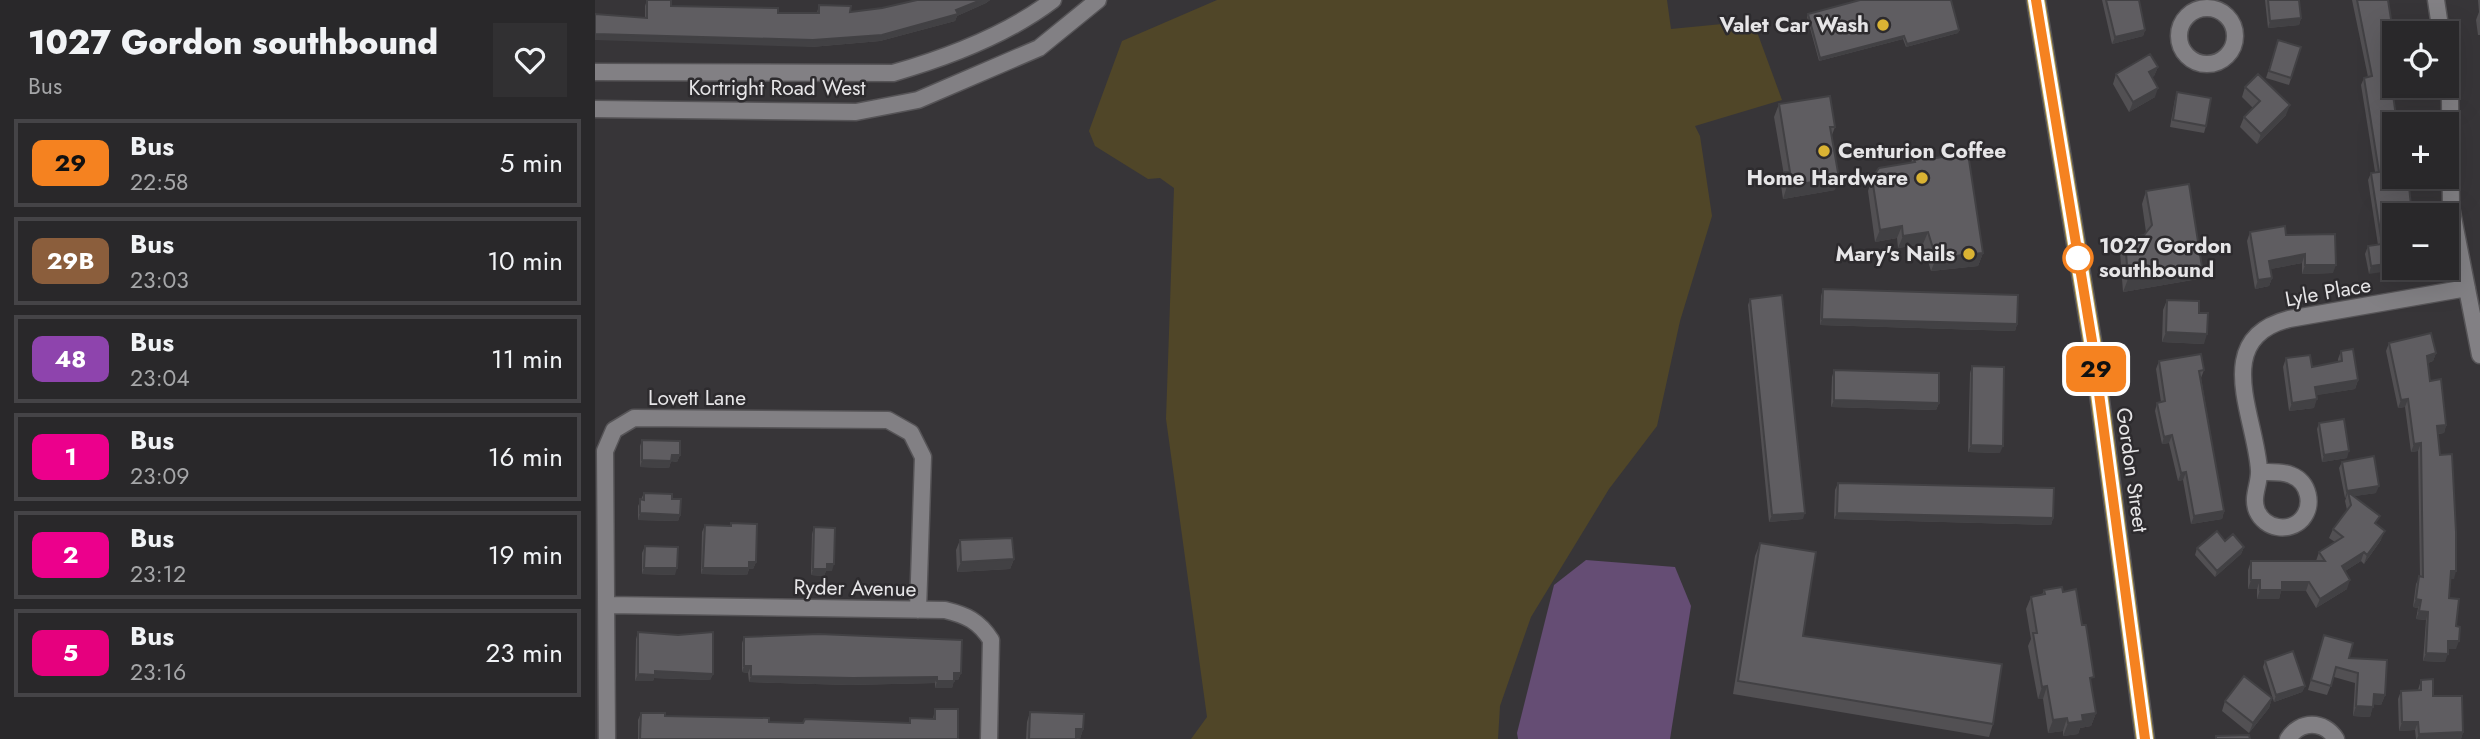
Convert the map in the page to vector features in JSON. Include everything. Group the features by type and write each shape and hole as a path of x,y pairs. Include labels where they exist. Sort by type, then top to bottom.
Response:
{"main road":[{"name":"Gordon Street","path":"2036,0 2092,341 2145,739"}],"street":[{"name":"Kortright Road West","path":"595,72 893,73 950,55 1028,19 1053,0"},
{"name":"Kortright Road West","path":"595,109 856,113 918,100 1039,48 1098,0"},
{"path":"2184,0 2187,17"},
{"path":"2436,0 2439,21"},
{"path":"2450,98 2451,207 2480,355"},
{"name":"Lyle Place","path":"2260,472 2242,372 2248,348 2265,328 2289,319 2467,288"},
{"name":"Lovett Lane","path":"607,739 600,713 607,606 605,451 614,430 634,418 888,420 911,433 923,457 919,610"},
{"name":"Ryder Avenue","path":"607,606 945,610 967,615 983,628 991,640 989,739"},
{"path":"2288,739 2295,730 2312,724 2328,729 2336,739"}],"shaded area":[{"path":"1217,0 1667,0 1671,29 1753,21 1782,100 1695,126 1700,136 1712,216 1680,321 1657,426 1609,489 1531,617 1500,706 1498,739 1191,739 1207,717 1166,419 1174,188 1160,178 1148,179 1095,146 1089,131 1122,41"},
{"path":"1586,560 1675,567 1691,606 1670,739 1518,739 1517,733 1554,585"}],"building":[{"path":"647,0 671,0 671,6 778,8 778,13 819,13 819,5 851,6 850,12 917,0 981,0 956,10 958,14 882,35 813,40 595,34 595,14 647,18"},
{"name":"Valet Car Wash","path":"1860,0 1951,0 1959,30 1907,44 1904,36 1820,58 1808,14"},
{"path":"2106,0 2139,0 2145,30 2115,37"},
{"path":"2268,0 2299,0 2301,18 2270,21"},
{"path":"2357,0 2388,0 2391,21 2382,21 2382,98 2393,98 2395,112 2382,112 2382,189 2409,189 2411,203 2382,203 2382,244 2371,173 2379,172 2364,78 2372,76"},
{"path":"2278,40 2301,47 2291,78 2269,71"},
{"path":"2150,54 2158,67 2149,72 2158,88 2133,102 2116,74"},
{"path":"2258,74 2290,105 2261,134 2244,117 2260,101 2245,87"},
{"path":"2177,92 2211,98 2206,126 2173,120"},
{"path":"1830,96 1835,127 1830,127 1839,178 1787,186 1785,172 1790,172 1779,104"},
{"path":"1968,153 1983,253 1936,258 1928,232 1903,236 1902,226 1880,230 1872,178 1879,168 1915,162 1913,157 1929,154 1929,159"},
{"path":"2189,184 2202,267 2128,279 2125,239 2144,235 2152,225 2146,191"},
{"path":"2285,226 2286,235 2335,234 2336,265 2305,265 2305,254 2269,261 2272,278 2258,280 2250,232"},
{"path":"2382,244 2382,265 2371,266 2368,246"},
{"path":"1823,289 2018,295 2017,324 1822,319"},
{"path":"1782,295 1805,513 1772,515 1750,299"},
{"path":"2167,300 2199,301 2199,313 2208,313 2207,334 2166,332"},
{"path":"2431,333 2436,353 2427,356 2430,381 2441,379 2446,425 2437,426 2440,455 2452,454 2456,571 2451,571 2449,598 2459,599 2456,626 2460,627 2459,641 2448,641 2448,654 2426,653 2428,612 2419,611 2421,600 2416,599 2419,576 2423,577 2421,443 2414,444 2408,399 2401,400 2389,343"},
{"path":"2353,349 2358,380 2315,387 2317,399 2292,403 2286,358 2310,355 2312,367 2342,361 2341,351"},
{"path":"2201,354 2204,370 2199,371 2224,511 2194,516 2186,472 2181,473 2172,435 2164,437 2157,403 2165,401 2159,361"},
{"path":"1972,366 2004,367 2003,446 1971,445"},
{"path":"1834,370 1939,373 1939,403 1834,400"},
{"path":"2344,419 2349,451 2324,455 2319,423"},
{"path":"642,440 680,441 680,455 672,455 671,461 642,460"},
{"path":"2374,456 2379,486 2347,491 2342,462"},
{"path":"1838,483 2054,488 2053,518 1837,513"},
{"path":"2348,492 2380,516 2375,523 2385,531 2367,555 2364,552 2342,566 2350,580 2320,599 2309,582 2282,582 2282,590 2260,590 2260,580 2251,580 2251,561 2325,561 2319,552 2343,537 2333,529 2351,505"},
{"path":"644,493 672,494 672,499 681,499 680,515 640,513 640,499 644,500"},
{"path":"731,523 757,524 756,562 749,562 749,568 703,568 705,525 731,526"},
{"path":"814,527 835,528 834,564 827,564 827,569 813,569"},
{"path":"2217,531 2225,541 2233,534 2244,547 2217,571 2197,548"},
{"path":"1012,538 1014,559 961,562 960,540"},
{"path":"1760,543 1816,552 1803,636 2002,664 1993,724 1738,681"},
{"path":"645,546 678,547 677,568 644,568"},
{"path":"2062,587 2063,592 2076,589 2082,625 2086,625 2096,713 2082,715 2083,721 2068,723 2067,718 2053,720 2047,686 2042,687 2033,633 2037,633 2031,597 2045,594 2044,590"},
{"path":"638,632 678,635 713,632 713,674 655,671 655,675 638,674"},
{"path":"819,634 962,640 961,673 954,673 954,681 937,681 937,677 751,676 751,666 744,666 744,637"},
{"path":"2324,635 2353,643 2349,658 2387,660 2385,695 2374,694 2373,707 2356,706 2358,673 2336,667 2331,686 2311,680"},
{"path":"2293,651 2305,686 2276,695 2265,661"},
{"path":"2244,676 2272,698 2253,723 2225,701"},
{"path":"2433,679 2433,696 2462,696 2463,732 2419,734 2418,722 2402,722 2401,691 2421,690 2421,680"},
{"path":"935,709 958,709 958,739 640,739 641,713 769,718 769,722 803,723 805,719 910,723 910,718 935,719"},
{"path":"1030,712 1084,714 1083,729 1076,729 1076,739 1029,739"},
{"path":"2249,735 2250,739 2216,739 2216,736"}],"bus line":[{"name":"29","path":"2036,0 2092,341 2145,739"}],"place":[{"name":"Valet Car Wash","path":"1883,25"},
{"name":"Centurion Coffee","path":"1824,151"},
{"name":"Home Hardware","path":"1922,178"},
{"name":"Mary's Nails","path":"1969,254"},
{"name":"1027 Gordon southbound","path":"2078,258"}]}
